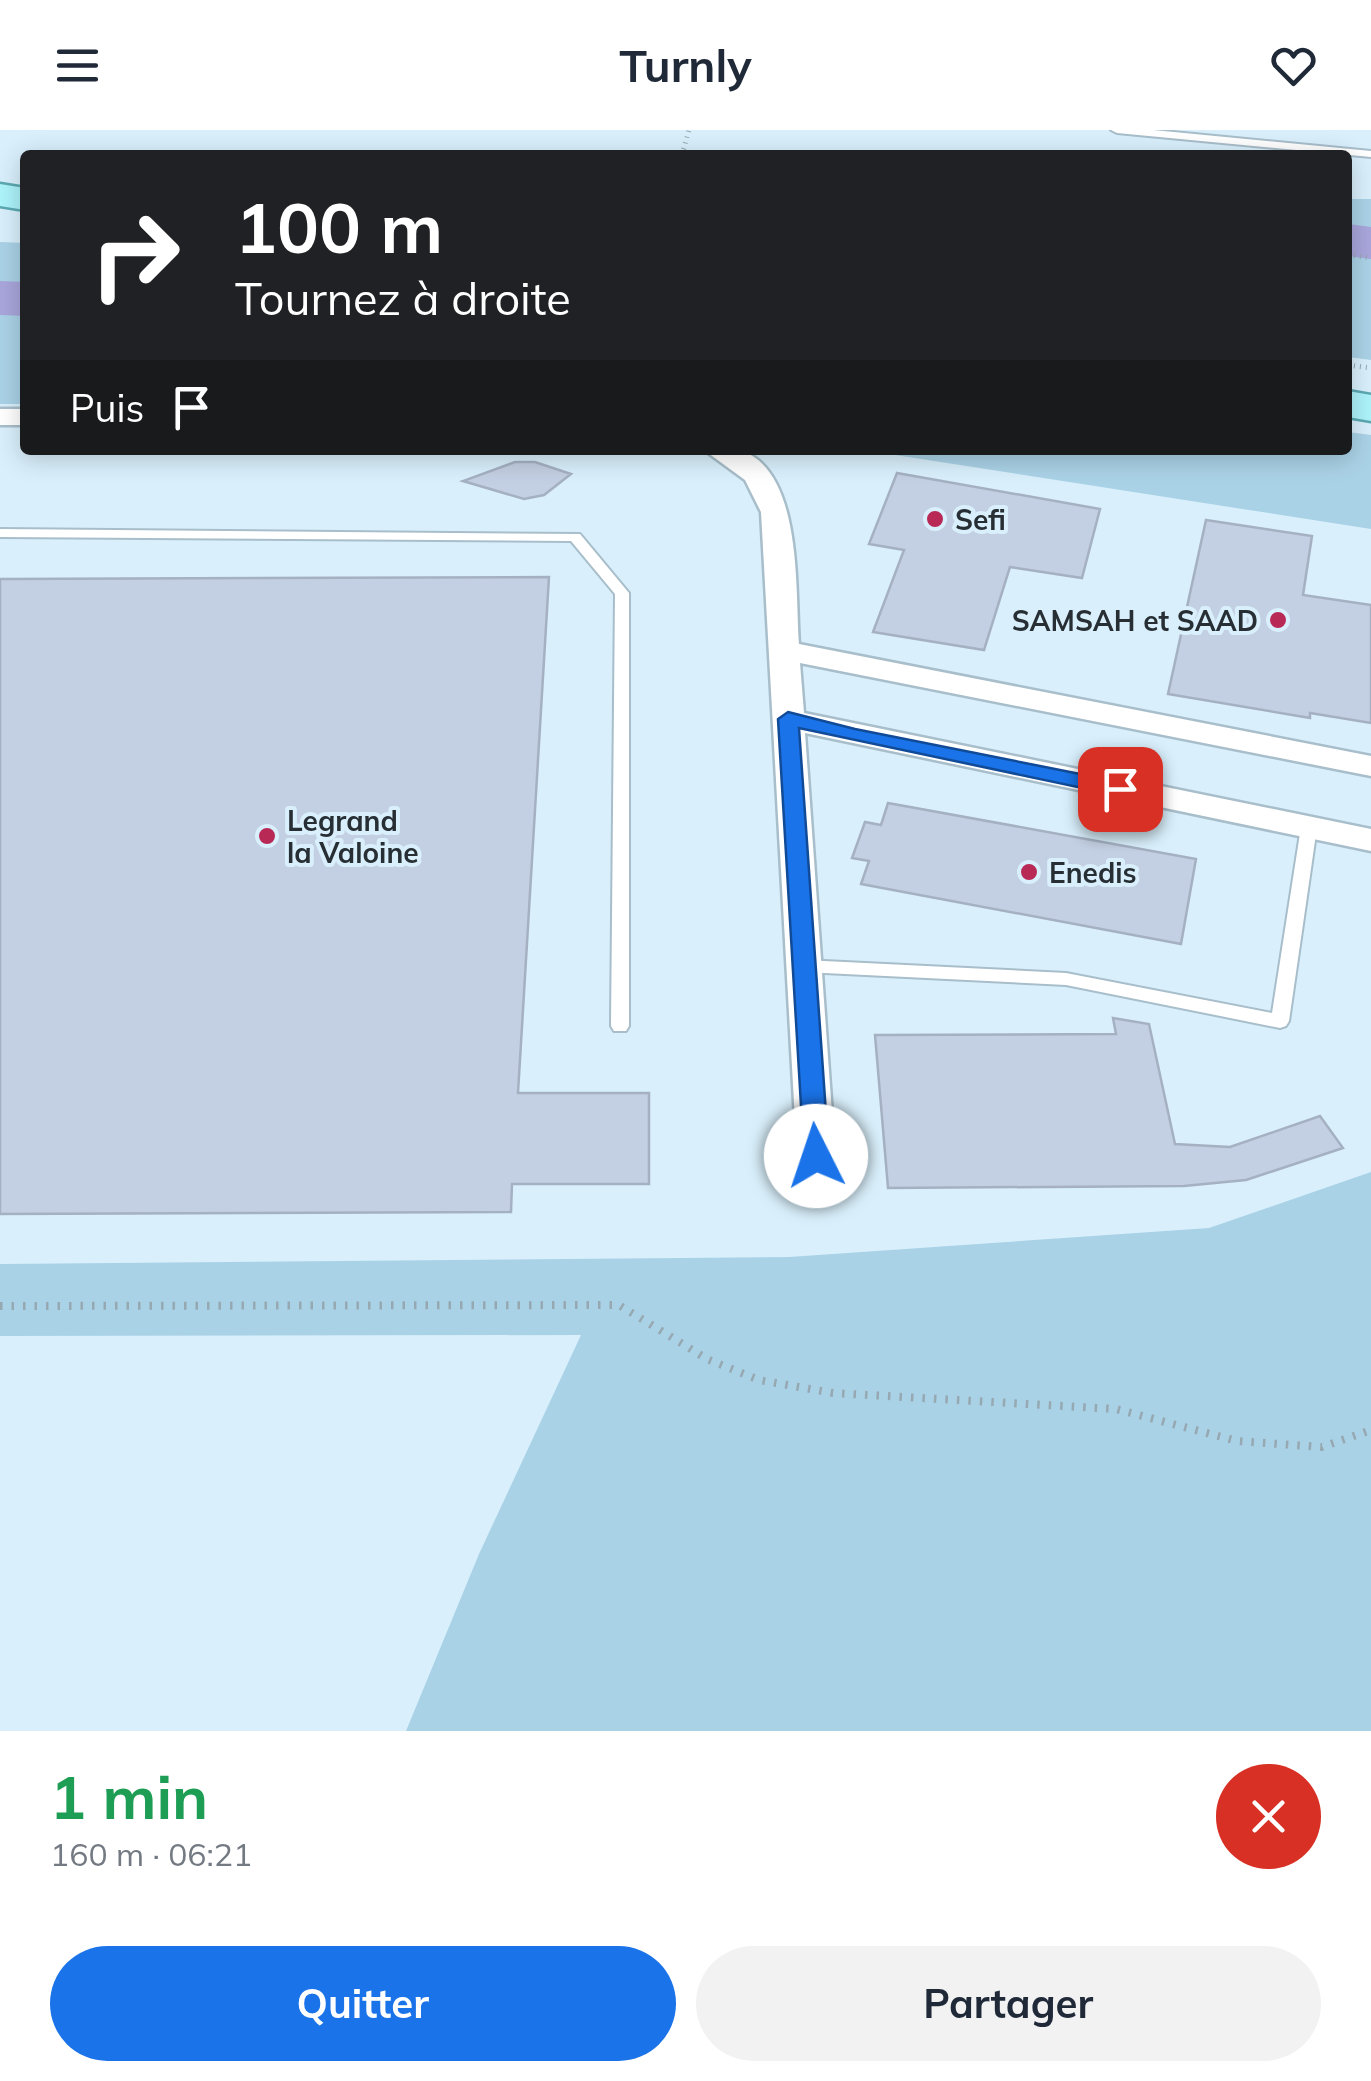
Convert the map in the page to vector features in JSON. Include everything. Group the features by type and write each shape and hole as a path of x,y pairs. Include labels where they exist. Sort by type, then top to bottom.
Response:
{"street":[{"path":"730,455 765,481 775,512 816,1156"},
{"path":"782,650 1371,766"},
{"path":"788,719 855,736 1371,840"}],"lane":[{"path":"1117,130 1124,134 1322,150"},
{"path":"0,533 575,537 622,593 620,1026"},
{"path":"804,966 1066,978 1280,1020 1309,828"}],"path":[{"path":"0,1306 619,1305 706,1359 759,1380 832,1393 1116,1409 1236,1442 1322,1446 1371,1430"}],"shaded area":[{"path":"1352,199 1371,199 1371,360 1352,358"},
{"path":"0,242 20,243 20,404 0,404"},
{"path":"1352,433 1371,435 1371,529 895,455 1352,455"},
{"path":"1371,1172 1371,1731 406,1731 479,1554 581,1335 0,1336 0,1264 789,1257 1209,1228"}],"building":[{"path":"515,462 535,462 571,474 544,495 524,499 463,481"},
{"path":"897,473 1100,509 1082,578 1010,567 984,650 873,632 904,550 869,544"},
{"name":"SAMSAH et SAAD","path":"1206,520 1312,536 1303,595 1371,605 1371,723 1310,713 1310,718 1168,694"},
{"name":"Legrand la Valoine","path":"549,577 518,1093 649,1093 649,1184 512,1184 511,1212 0,1214 0,579"},
{"name":"Enedis","path":"888,803 1196,859 1181,944 861,884 869,861 852,858 865,822 881,825"},
{"path":"1113,1018 1149,1024 1175,1144 1230,1147 1320,1116 1343,1148 1246,1180 1184,1186 888,1188 875,1035 1116,1034"}],"waterway":[{"path":"1352,241 1371,243"},
{"path":"0,298 20,299"}],"place":[{"name":"Sefi","path":"935,519"},
{"name":"SAMSAH et SAAD","path":"1278,620"},
{"name":"Legrand la Valoine","path":"267,836"},
{"name":"Enedis","path":"1029,872"}],"route":[{"path":"816,1156 788,719 1120,789"}]}
